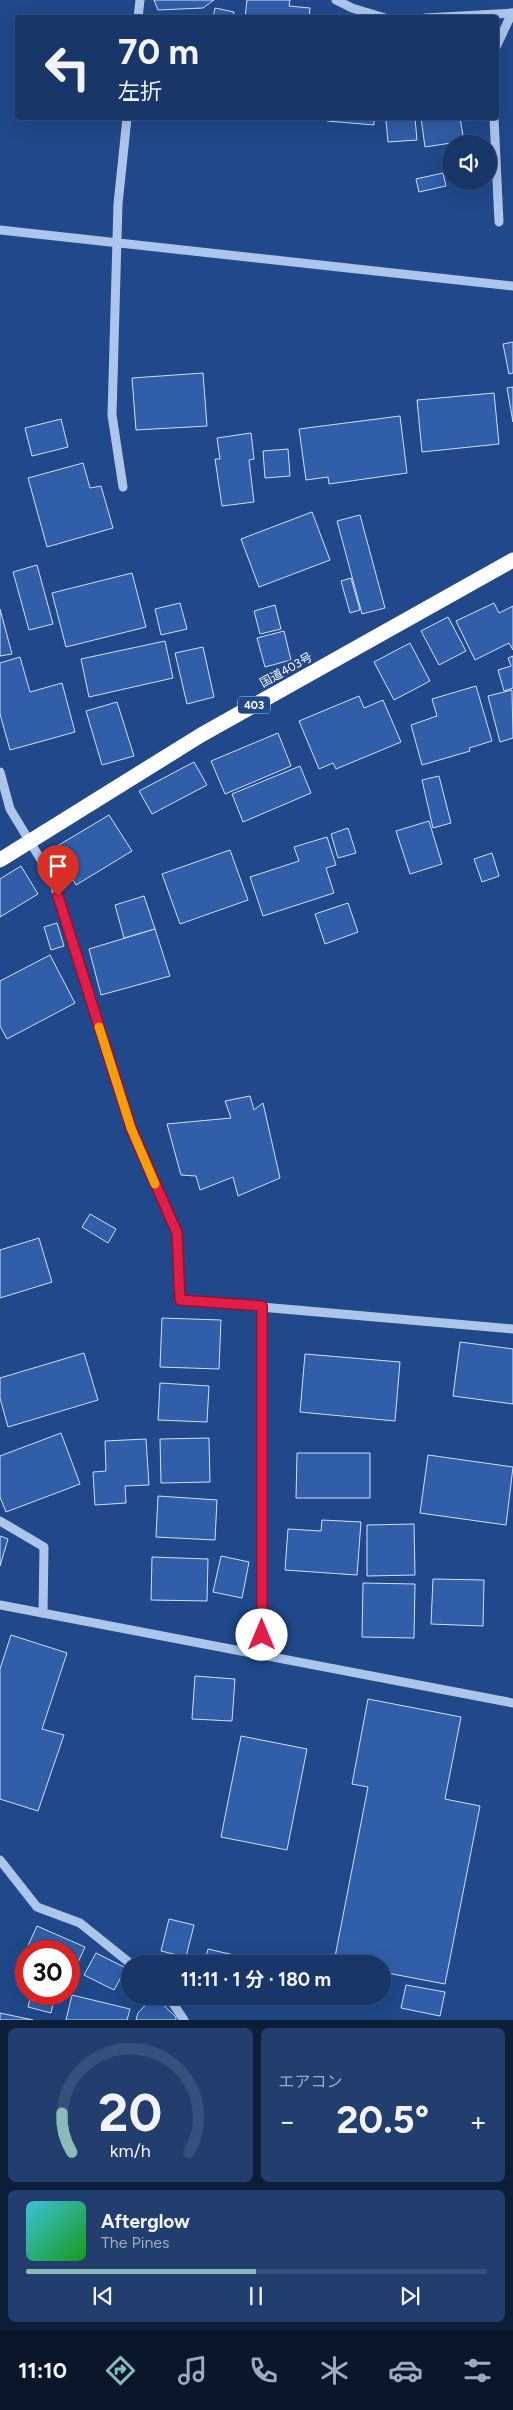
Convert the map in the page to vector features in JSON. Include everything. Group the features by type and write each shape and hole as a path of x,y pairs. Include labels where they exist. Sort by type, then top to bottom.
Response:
{"highway":[{"name":"国道403号","path":"0,860 201,735 513,560"}],"street":[{"path":"138,15 140,0"},
{"path":"336,0 352,8 375,15"},
{"path":"477,15 512,13 499,41"},
{"path":"123,487 112,415 118,204 127,120"},
{"path":"494,120 499,222"},
{"path":"0,230 513,286"},
{"path":"0,772 10,809 52,878 131,1128 177,1233 180,1300 513,1328"},
{"path":"262,1306 262,1654"},
{"path":"0,1521 44,1547 43,1613"},
{"path":"0,1605 262,1654 513,1704"},
{"path":"0,1860 36,1907 80,1923 121,1956"},
{"path":"174,2005 184,2020"}],"building":[{"path":"154,0 214,0 203,8 158,10"},
{"path":"247,0 290,0 289,6 310,8 309,15 245,15"},
{"path":"215,8 234,12 234,15 214,15"},
{"path":"374,120 374,125 327,121"},
{"path":"386,120 415,120 417,140 388,142"},
{"path":"421,120 460,120 463,135 442,135 442,144 425,147"},
{"path":"442,173 442,187 419,192 416,179"},
{"path":"513,342 513,373 509,374 503,344"},
{"path":"203,373 207,426 136,430 132,378"},
{"path":"513,387 513,422 507,388"},
{"path":"494,393 499,444 422,452 417,400"},
{"path":"400,416 407,473 329,484 328,477 306,480 299,429"},
{"path":"61,419 68,447 32,456 25,428"},
{"path":"251,433 254,459 249,460 254,502 222,506 215,459 220,459 217,438"},
{"path":"288,449 290,476 265,478 263,451"},
{"path":"83,463 90,488 101,486 113,528 47,547 28,478"},
{"path":"312,512 330,560 259,587 241,539"},
{"path":"360,515 385,608 362,614 337,521"},
{"path":"37,565 53,624 29,630 13,572"},
{"path":"132,573 146,627 66,647 52,593"},
{"path":"351,578 360,610 350,613 341,581"},
{"path":"180,603 187,629 161,635 155,609"},
{"path":"494,603 499,613 513,606 513,650 509,643 475,660 456,621"},
{"path":"275,605 281,629 260,634 254,611"},
{"path":"0,609 12,654 0,656"},
{"path":"448,617 466,651 439,665 421,631"},
{"path":"284,631 291,660 265,667 257,638"},
{"path":"165,641 173,678 89,697 81,659"},
{"path":"410,643 430,681 394,700 374,662"},
{"path":"203,647 214,697 187,704 175,653"},
{"path":"513,656 513,688 504,691 498,670 511,666 508,658"},
{"path":"20,657 30,692 62,683 75,732 10,750 0,714 0,663"},
{"path":"476,686 492,741 469,748 470,751 422,765 411,725 437,716 432,699"},
{"path":"512,690 513,738 500,742 488,696"},
{"path":"359,696 364,708 383,700 401,742 336,769 333,763 319,769 299,721"},
{"path":"117,702 134,756 102,765 86,711"},
{"path":"278,733 291,766 225,794 211,761"},
{"path":"194,762 207,785 152,814 139,791"},
{"path":"300,766 311,793 243,822 232,794"},
{"path":"439,776 451,823 433,828 422,780"},
{"path":"109,815 132,851 76,885 54,848"},
{"path":"429,821 442,864 410,874 396,831"},
{"path":"348,828 356,853 338,858 331,834"},
{"path":"327,837 336,865 326,868 334,893 263,916 250,877 299,861 294,847"},
{"path":"230,850 248,900 180,924 162,874"},
{"path":"492,853 499,876 482,882 474,859"},
{"path":"21,866 38,894 0,917 0,879"},
{"path":"144,896 155,929 124,938 115,905"},
{"path":"348,903 358,932 325,944 315,914"},
{"path":"57,923 64,946 51,950 44,927"},
{"path":"155,929 170,976 101,995 89,949"},
{"path":"50,955 75,1003 7,1039 0,1026 0,981"},
{"path":"250,1096 254,1110 263,1103 280,1178 238,1196 233,1177 200,1190 196,1176 181,1175 167,1124 231,1118 225,1101"},
{"path":"90,1214 116,1229 108,1243 82,1227"},
{"path":"39,1238 52,1282 0,1298 0,1250"},
{"path":"162,1318 221,1320 219,1369 160,1367"},
{"path":"460,1342 513,1349 513,1404 453,1396"},
{"path":"84,1353 98,1400 8,1427 0,1398 0,1378"},
{"path":"305,1354 400,1362 395,1421 300,1412"},
{"path":"160,1383 209,1386 207,1422 158,1420"},
{"path":"61,1433 80,1484 6,1512 0,1497 0,1456"},
{"path":"209,1438 210,1482 161,1483 160,1439"},
{"path":"146,1439 149,1485 125,1486 126,1503 95,1505 93,1472 106,1471 105,1441"},
{"path":"297,1453 370,1453 370,1498 296,1498"},
{"path":"428,1455 513,1467 506,1525 420,1513"},
{"path":"158,1496 217,1500 215,1540 156,1537"},
{"path":"322,1520 361,1522 357,1575 285,1570 288,1529 321,1531"},
{"path":"414,1524 415,1575 367,1576 367,1525"},
{"path":"0,1536 8,1539 0,1566"},
{"path":"221,1556 249,1562 242,1598 213,1592"},
{"path":"152,1557 208,1559 207,1601 151,1600"},
{"path":"433,1579 484,1580 483,1626 431,1624"},
{"path":"363,1583 415,1584 414,1638 362,1637"},
{"path":"11,1635 67,1653 42,1729 64,1735 38,1811 0,1799 0,1669"},
{"path":"195,1676 235,1679 232,1721 192,1719"},
{"path":"368,1699 461,1717 445,1799 480,1806 445,1984 391,1974 391,1955 335,1955 368,1787 352,1784"},
{"path":"241,1736 307,1749 287,1850 221,1837"},
{"path":"169,1919 194,1925 186,1955 161,1951"},
{"path":"37,1926 69,1940 31,1940"},
{"path":"80,1945 85,1947 80,1958"},
{"path":"208,1949 234,1955 206,1955"},
{"path":"96,1953 121,1966 121,1977 114,1990 84,1975"},
{"path":"406,1985 445,1992 440,2016 401,2008"},
{"path":"80,1997 130,2009 127,2020 66,2020 70,2005 80,2005"},
{"path":"28,2005 53,2005 51,2013 28,2007"},
{"path":"146,2005 163,2005 176,2017 176,2020 136,2020 138,2013"},
{"path":"0,2013 33,2020 0,2020"}],"slow traffic":[{"path":"99,1027 131,1128 155,1184"}],"route":[{"path":"58,896 131,1128 177,1233 180,1300 262,1306 262,1635"}]}
